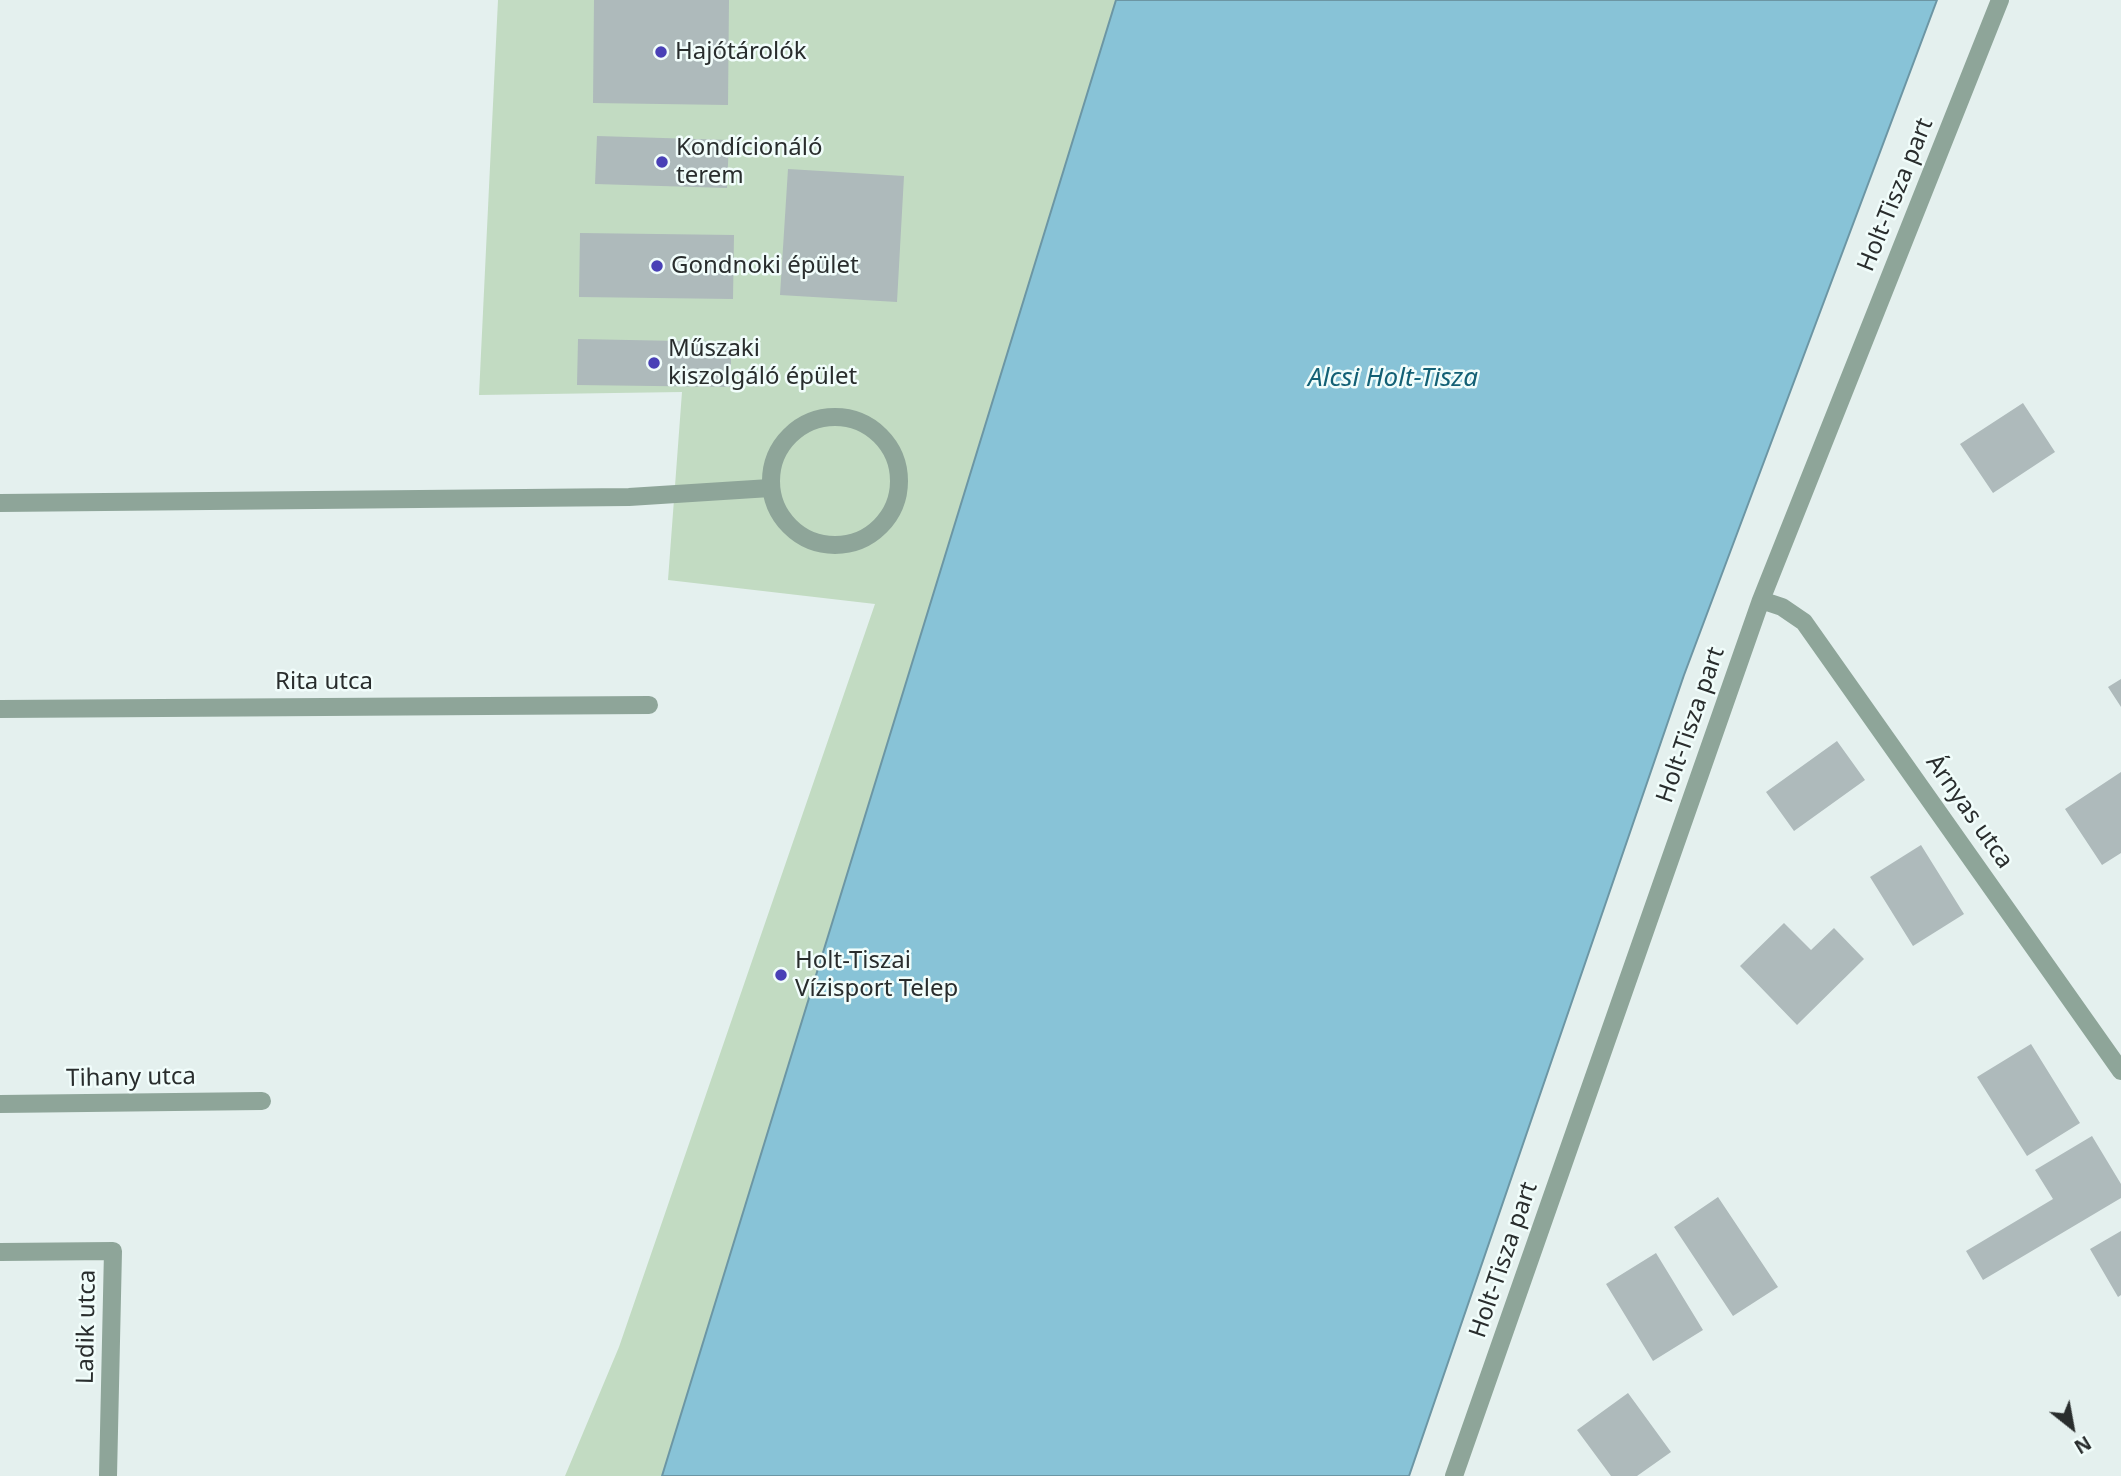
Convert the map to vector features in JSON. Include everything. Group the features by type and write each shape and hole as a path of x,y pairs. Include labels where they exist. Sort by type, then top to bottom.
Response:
{"street":[{"name":"Holt-Tisza part","path":"1454,1476 1761,600 2000,0"},
{"path":"832,417 854,419 876,430 892,449 899,471 899,491 893,510 877,530 857,542 827,546 797,534 779,514 771,488 772,468 785,440 801,426 832,417"},
{"path":"0,503 629,497 771,488"},
{"name":"Árnyas utca","path":"1761,600 1782,607 1804,622 2121,1071"},
{"name":"Rita utca","path":"0,709 649,705"},
{"name":"Tihany utca","path":"0,1104 262,1101"},
{"name":"Ladik utca","path":"0,1252 113,1251 108,1476"}],"green space":[{"name":"Holt-Tiszai Vízisport Telep","path":"498,0 1116,0 662,1476 565,1476 619,1347 875,604 668,580 682,392 479,395"}],"water":[{"name":"Alcsi Holt-Tisza","path":"1116,0 1937,0 1684,675 1409,1476 662,1476"}],"building":[{"name":"Hajótárolók","path":"594,0 729,0 728,105 593,103"},
{"name":"Kondícionáló terem","path":"597,136 729,140 727,188 595,184"},
{"path":"788,169 904,176 897,302 780,295"},
{"name":"Gondnoki épület","path":"580,233 734,235 733,299 579,297"},
{"name":"Műszaki kiszolgáló épület","path":"578,339 731,342 731,387 577,385"},
{"path":"2023,403 2055,452 1993,493 1960,444"},
{"path":"2121,679 2121,707 2108,687"},
{"path":"1837,741 1865,780 1794,831 1766,792"},
{"path":"2121,772 2121,853 2102,865 2065,809"},
{"path":"1921,845 1964,914 1913,946 1870,877"},
{"path":"1784,923 1811,950 1834,928 1864,959 1797,1025 1740,966"},
{"path":"2031,1044 2080,1123 2027,1156 1977,1077"},
{"path":"2092,1136 2121,1184 2121,1198 1983,1280 1966,1251 2053,1199 2035,1170"},
{"path":"1718,1197 1778,1287 1733,1316 1674,1227"},
{"path":"2121,1231 2121,1295 2118,1297 2090,1249"},
{"path":"1656,1253 1703,1330 1653,1361 1606,1284"},
{"path":"1628,1393 1671,1452 1637,1476 1611,1476 1577,1430"}],"place":[{"name":"Hajótárolók","path":"661,52"},
{"name":"Kondícionáló terem","path":"662,162"},
{"name":"Gondnoki épület","path":"657,266"},
{"name":"Műszaki kiszolgáló épület","path":"654,363"},
{"name":"Holt-Tiszai Vízisport Telep","path":"781,975"}]}
